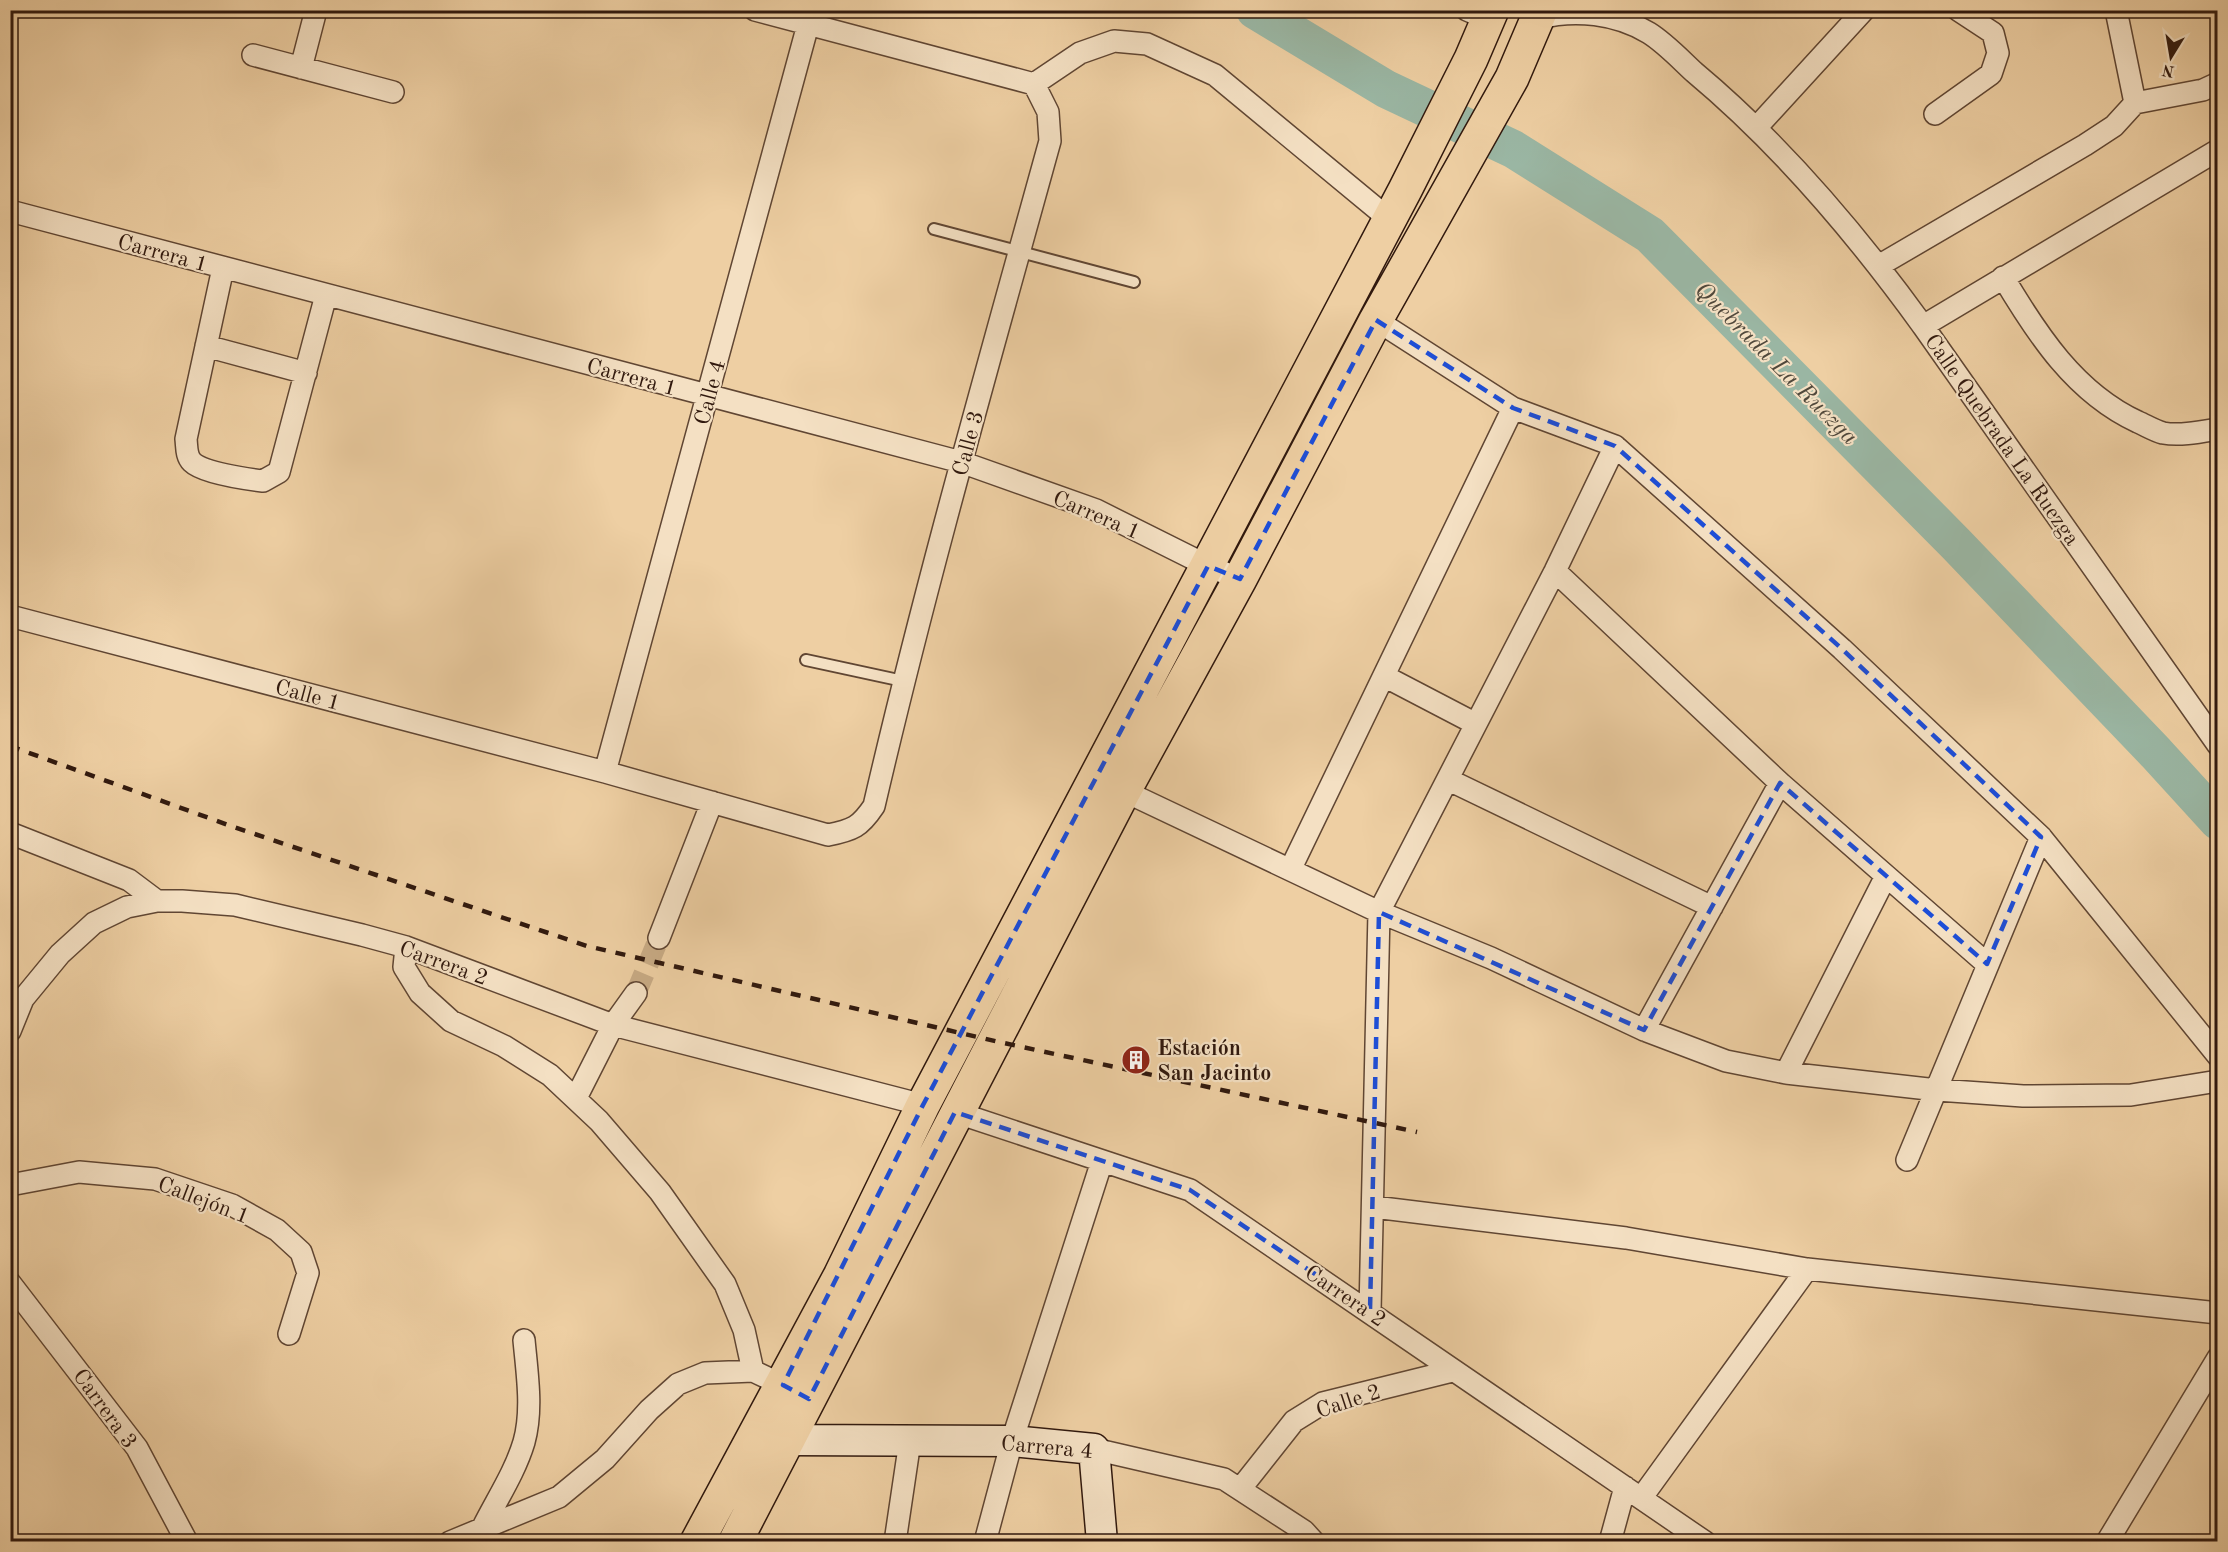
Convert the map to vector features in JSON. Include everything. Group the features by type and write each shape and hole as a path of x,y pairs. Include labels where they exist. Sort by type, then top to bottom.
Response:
{"main road":[{"path":"735,1542 788,1440 796,1392 840,1276 923,1105 1405,190 1471,59 1482,13"},
{"path":"697,1542 756,1434 796,1392 955,1112 1376,320 1512,78 1540,14"}],"street":[{"path":"301,68 316,10"},
{"path":"755,10 810,18 1034,84 1080,53 1114,41 1147,44 1184,59 1233,88 1389,219"},
{"path":"1756,128 1864,10"},
{"path":"1935,114 1992,74 1998,53 1993,33 1958,10"},
{"path":"2116,10 2135,103"},
{"path":"1540,14 1600,13 1649,33 1735,106 1756,128 1880,265 1923,326"},
{"name":"Calle 4","path":"605,772 810,18"},
{"path":"253,55 393,92"},
{"name":"Calle 3","path":"605,772 828,835 848,831 863,822 874,806 903,681 1050,141 1048,112 1034,84"},
{"path":"1880,265 2085,145 2114,126 2135,103 2210,86"},
{"name":"Calle Quebrada La Ruezga","path":"2217,150 2003,276 1923,326 2217,745"},
{"name":"Carrera 1","path":"10,211 961,462 1096,510 1208,566 1240,579"},
{"path":"223,268 186,439 187,454 193,464 209,470 263,481 279,472 326,295"},
{"path":"2003,276 2026,316 2070,374 2123,415 2162,433 2193,433 2217,429"},
{"path":"1376,320 1513,408 1615,446 1842,649 2041,837 2217,1056"},
{"path":"206,346 306,373"},
{"path":"1291,868 1513,408"},
{"path":"1370,1311 1379,912 1555,571 1615,446"},
{"path":"1555,571 1780,783 1987,964"},
{"name":"Calle 1","path":"10,616 605,772"},
{"path":"1384,676 1476,724"},
{"path":"1449,780 1712,908"},
{"path":"1644,1030 1780,783"},
{"path":"1124,791 1291,868 1379,912 1491,958 1644,1030 1726,1061 1786,1073 1937,1090 2023,1096 2131,1095 2217,1080"},
{"path":"659,938 711,802"},
{"path":"10,832 129,880 157,901"},
{"path":"1907,1160 2041,837"},
{"path":"1786,1073 1886,876"},
{"name":"Carrera 2","path":"10,1031 23,999 60,954 94,923 127,907 157,901 235,905 406,947 613,1025 923,1105"},
{"path":"406,947 404,967 420,993 451,1021 504,1046 550,1075 576,1098 660,1192 711,1263 735,1307 744,1330 753,1371"},
{"path":"576,1098 613,1025 636,993"},
{"name":"Carrera 2","path":"955,1112 1190,1190 1705,1542"},
{"path":"985,1542 1012,1441 1102,1161"},
{"name":"Callejón 1","path":"10,1185 79,1172 155,1179 232,1205 277,1230 301,1252 308,1273 289,1334"},
{"path":"1374,1207 1626,1238 1807,1269 2217,1313"},
{"path":"1610,1542 1634,1492 1807,1269"},
{"name":"Carrera 3","path":"10,1283 137,1449 187,1542"},
{"path":"483,1527 514,1468 524,1441 528,1412 524,1340"},
{"path":"2107,1542 2217,1358"},
{"path":"450,1542 559,1497 605,1459 649,1410 678,1384 705,1373 753,1371 796,1392"},
{"name":"Calle 2","path":"1241,1488 1294,1421 1323,1403 1452,1371"},
{"name":"Carrera 4","path":"756,1434 788,1440 1012,1441 1094,1449 1224,1479 1304,1531 1314,1542"},
{"path":"895,1542 910,1440"},
{"path":"1094,1449 1102,1542"}],"lane":[{"path":"934,229 1134,282"},
{"path":"806,660 903,681"}],"highlighted area":[{"path":"1376,320 1513,408 1615,446 1842,649 2041,837 1987,964 1780,783 1644,1030 1379,912 1370,1311 1190,1190 955,1112 809,1399 783,1385 923,1105 1208,566 1240,579"}],"waterway":[{"name":"Quebrada La Ruezga","path":"1255,10 1386,89 1513,149 1650,235 1956,544 2218,821"}],"tunnel":[{"path":"636,993 659,938"}],"railway":[{"path":"10,746 231,826 587,946 999,1042 1417,1132"}],"place":[{"name":"Estación San Jacinto","path":"1136,1060"}]}
